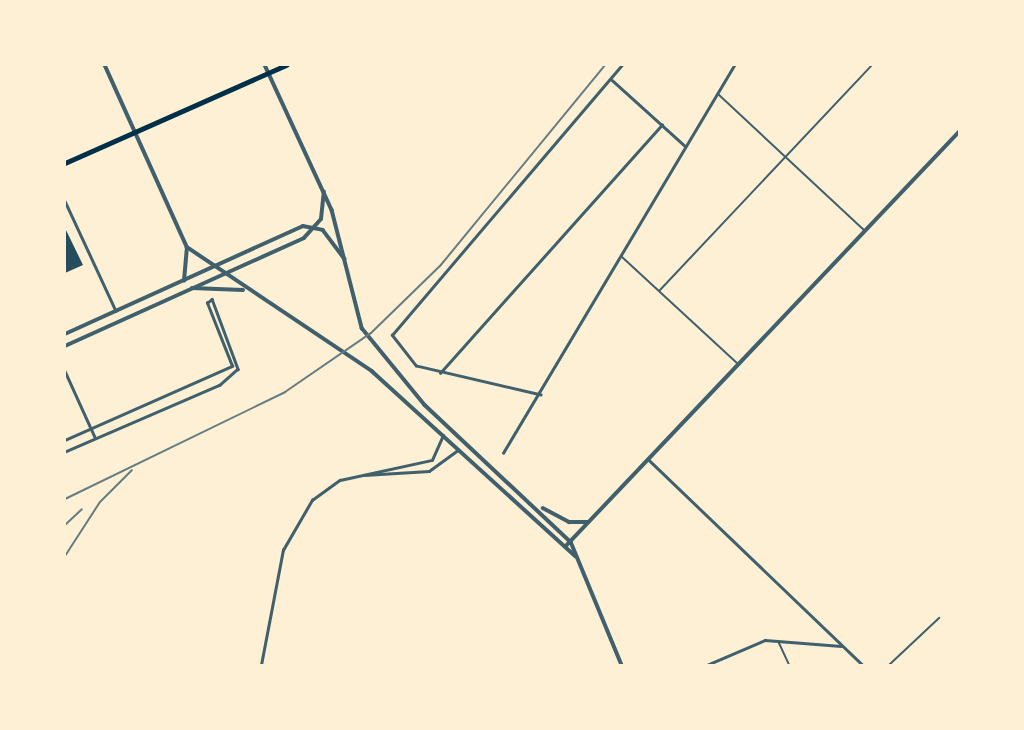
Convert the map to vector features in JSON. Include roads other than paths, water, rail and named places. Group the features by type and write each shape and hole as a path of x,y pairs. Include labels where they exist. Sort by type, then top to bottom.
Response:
{"main road":[{"path":"65,163 286,65"}],"street":[{"path":"105,65 187,247 246,290 372,371 578,558"},
{"path":"265,65 324,190 372,344 425,405 538,505 571,542 622,665"},
{"path":"541,395 440,373 408,360 393,332 612,80 622,65"},
{"path":"503,453 541,395 734,65"},
{"path":"612,80 686,147"},
{"path":"440,373 662,125"},
{"path":"565,547 959,132"},
{"path":"316,227 324,190"},
{"path":"65,201 116,312"},
{"path":"316,227 346,261"},
{"path":"65,334 296,228 316,227"},
{"path":"65,346 316,227"},
{"path":"184,281 187,247"},
{"path":"189,288 246,290"},
{"path":"65,440 232,366 207,303 212,299 240,367 223,384 65,452"},
{"path":"65,370 96,438"},
{"path":"261,665 289,536 330,484 432,460 443,435"},
{"path":"360,475 429,471 460,449"},
{"path":"649,460 863,665"},
{"path":"538,505 569,522 589,522"},
{"path":"707,665 778,640 841,646"}],"lane":[{"path":"660,290 783,156 872,65"},
{"path":"717,93 866,232"},
{"path":"622,257 739,365"},
{"path":"889,665 939,618"},
{"path":"778,640 789,665"}],"railway":[{"path":"65,499 285,392 371,333 440,266 605,65"},
{"path":"65,556 100,502 132,470"},
{"path":"65,525 82,509"}]}
